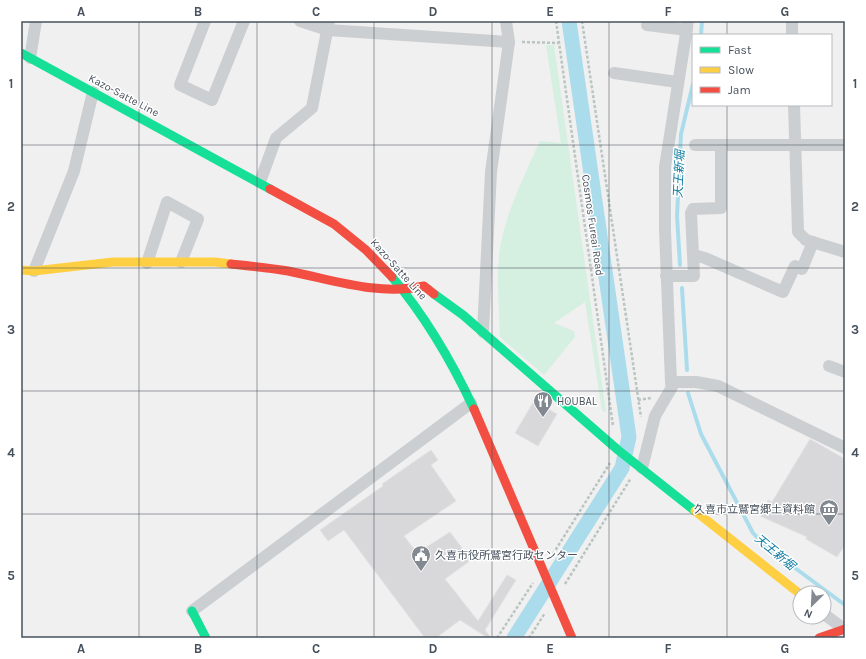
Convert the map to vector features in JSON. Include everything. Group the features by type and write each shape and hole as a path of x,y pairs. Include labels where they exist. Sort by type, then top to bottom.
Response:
{"street":[{"path":"26,56 36,21"},
{"path":"205,21 180,85 212,100 244,21"},
{"path":"300,21 328,26 509,42"},
{"path":"482,332 491,172 509,42 506,21"},
{"path":"792,21 792,34"},
{"path":"637,467 655,416 672,387 666,276 665,167 677,82 687,26 647,25"},
{"path":"260,182 276,138 312,108 328,26"},
{"name":"Kazo-Satte Line","path":"26,56 260,182 334,224 358,241 405,290 426,319 441,344 471,403 572,638"},
{"path":"614,73 677,82"},
{"path":"34,271 74,171 93,92"},
{"path":"794,106 798,232 806,240 845,252"},
{"path":"695,145 845,145"},
{"path":"666,276 694,276 691,213 693,209 721,208 721,146"},
{"path":"147,262 167,202 198,219 182,262"},
{"path":"694,255 705,258 783,292 795,266 802,269 813,242"},
{"path":"21,270 34,271 113,262 223,263 287,272 375,289 405,290 424,286 463,315 637,467 792,588"},
{"path":"829,366 845,372"},
{"path":"671,382 696,382 718,386 845,448"},
{"path":"206,638 192,611 471,403"},
{"path":"832,620 844,629"},
{"path":"819,638 844,629"}],"path":[{"name":"Cosmos Fureai Road","path":"556,21 614,432"},
{"path":"582,21 642,423"},
{"path":"509,42 559,44"},
{"path":"549,559 606,470 611,459"},
{"path":"562,587 637,467"},
{"path":"497,638 535,579"},
{"path":"528,638 547,609"}],"green space":[{"path":"546,45 554,45 606,412 602,411 585,302 554,323 574,331 575,337 544,375 500,337 498,287 499,261 505,225 519,188 540,141 561,143"}],"building":[{"path":"534,401 557,414 538,446 515,433"},
{"path":"810,439 845,459 845,545 837,557 806,539 807,537 760,516 768,500 772,502"},
{"path":"431,450 438,460 431,465 456,501 404,536 417,553 450,532 471,560 445,579 478,621 507,575 516,580 485,630 491,638 488,638 460,620 436,638 425,638 344,530 328,541 320,530"}],"waterway":[{"path":"514,638 622,468 629,437 569,21"},
{"name":"天王新堀","path":"701,34 702,21"},
{"name":"天王新堀","path":"680,265 677,216 681,134 692,88"},
{"name":"天王新堀","path":"682,288 687,370"},
{"name":"天王新堀","path":"688,393 701,434 753,533 764,545 845,605"}],"traffic: fast":[{"path":"21,53 270,189"},
{"path":"392,277 438,340 474,409"},
{"path":"434,294 463,315 618,450 695,511"},
{"path":"192,611 206,638"}],"traffic: slow":[{"path":"21,270 34,271 113,262 215,262 231,264"},
{"path":"695,511 792,588"}],"traffic: jam":[{"path":"270,189 334,224 366,250 392,277"},
{"path":"231,264 288,271 356,286 373,288 407,289 424,286 434,294"},
{"path":"474,409 572,638"},
{"path":"819,638 845,629"}],"place":[{"name":"HOUBAL","path":"543,418"},
{"name":"久喜市立鷲宮郷土資料館","path":"829,526"},
{"name":"久喜市役所鷲宮行政センター","path":"421,572"}]}
